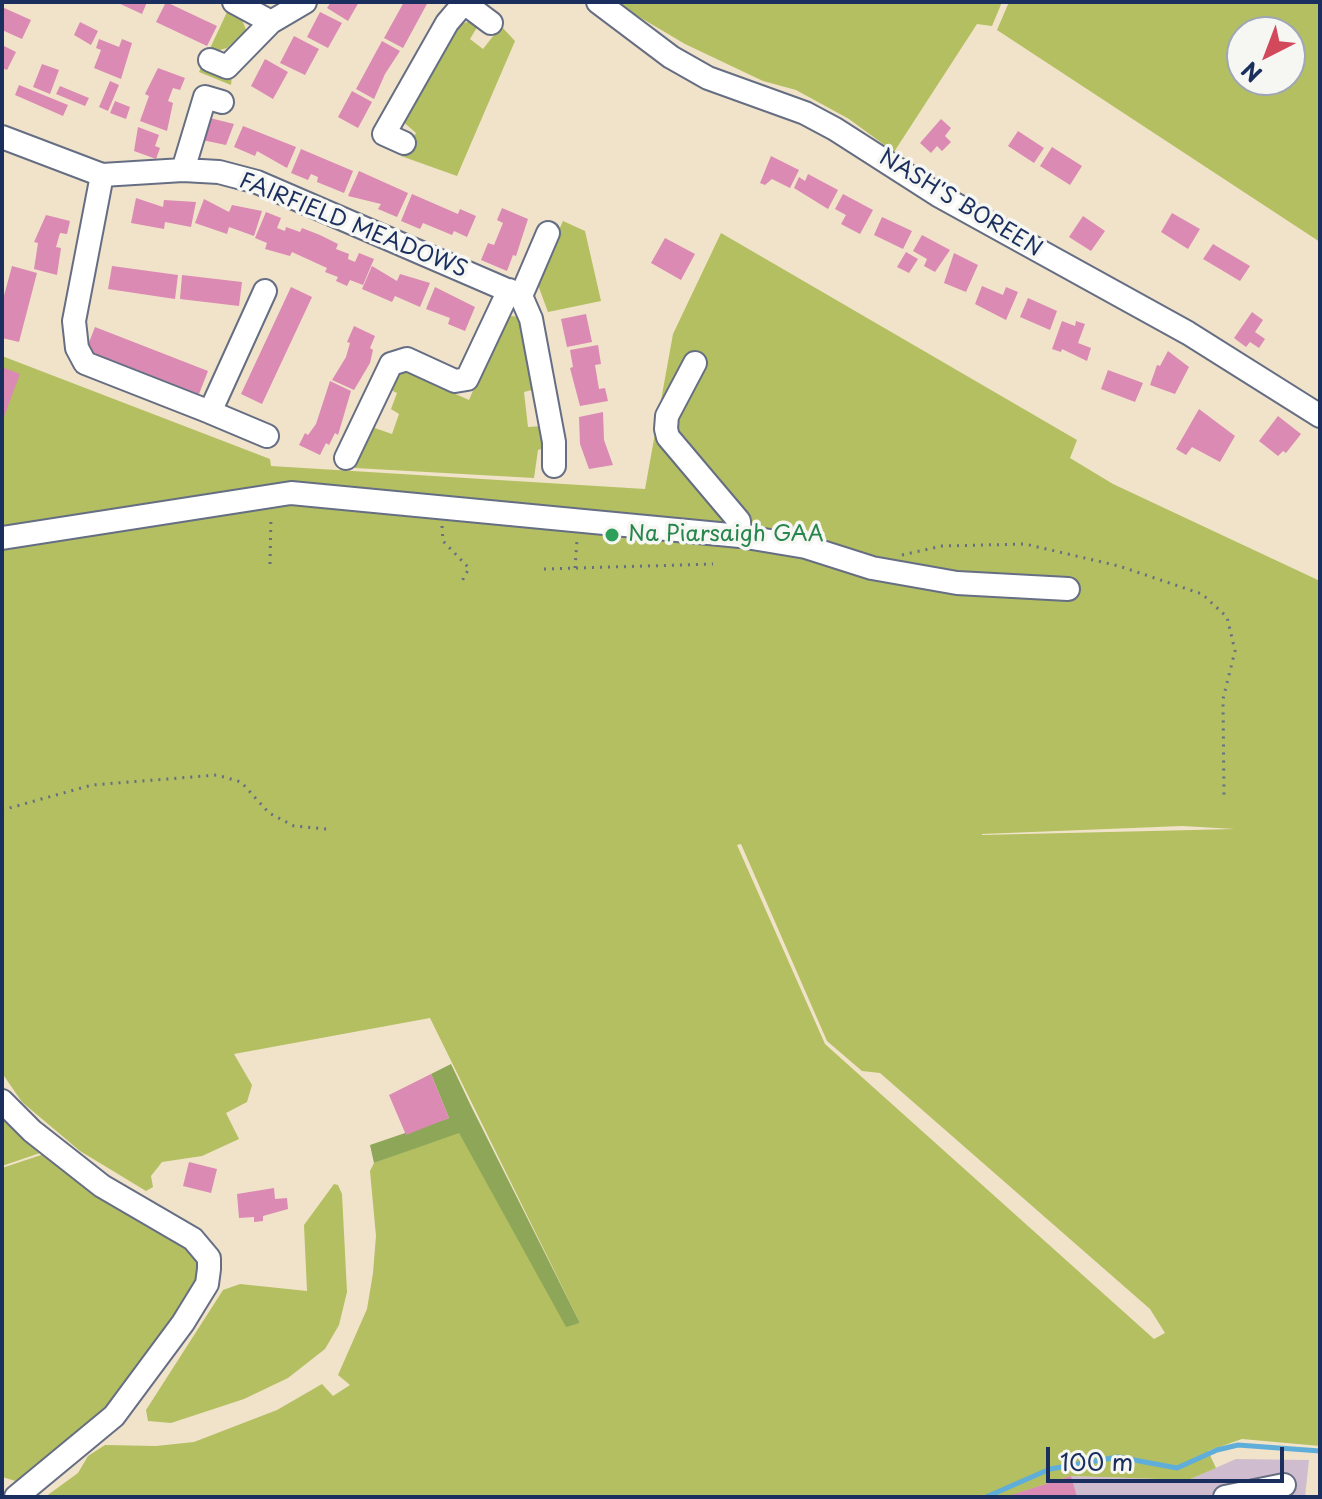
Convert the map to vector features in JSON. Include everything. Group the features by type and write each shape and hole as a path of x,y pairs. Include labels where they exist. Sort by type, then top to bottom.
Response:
{"street":[{"path":"235,2 271,22"},
{"path":"210,60 227,67 271,22 305,2"},
{"path":"404,143 384,134 447,23 464,2 491,23"},
{"name":"NASH'S BOREEN","path":"598,2 671,57 708,78 805,113 835,129 938,195 1188,333 1320,416"},
{"path":"183,170 205,97 222,102"},
{"name":"FAIRFIELD MEADOWS","path":"2,137 102,175 183,170 219,172 257,182 515,293"},
{"path":"102,175 74,321 79,356 90,365 267,436"},
{"path":"346,458 377,412 396,360 407,359 455,381 467,379 548,233"},
{"path":"210,412 236,333 265,291"},
{"path":"515,293 531,319 554,442 554,466"},
{"path":"695,363 667,416 668,437 739,521 740,536"},
{"path":"2,538 291,493 740,536 806,547 872,568 957,583 1068,589"},
{"path":"2,1101 32,1131 90,1177 193,1239 209,1258 207,1284 183,1323 123,1405 16,1497"},
{"path":"1225,1497 1284,1485"}],"path":[{"path":"270,564 271,496"},
{"path":"440,508 443,541 469,568 460,585"},
{"path":"575,568 578,522"},
{"path":"872,568 907,552 942,546 1025,544 1119,566 1202,594 1227,617 1235,651 1223,699 1224,797"},
{"path":"544,569 713,564"},
{"path":"2,810 92,785 217,775 241,782 269,813 294,826 327,829"}],"shaded area":[{"path":"1236,1459 1309,1460 1305,1497 1006,1497 1071,1476 1188,1480"}],"green space":[{"path":"614,2 1002,2 992,26 977,24 894,152 849,119 796,90 763,81 685,44"},
{"path":"1009,2 1320,2 1320,242 997,30"},
{"path":"227,12 239,12 246,30 227,48 216,51 209,63 232,76 231,85 199,72"},
{"path":"470,21 479,24 470,39 483,49 501,26 515,41 457,176 401,156 416,133 401,120 454,27"},
{"path":"563,221 585,231 601,301 548,312 538,285 541,279 537,278"},
{"path":"721,233 1077,440 1070,458 1113,484 1320,581 1320,1446 1242,1439 1208,1451 1216,1468 1188,1480 1071,1476 1006,1497 45,1497 78,1473 88,1456 105,1445 156,1446 194,1442 277,1410 322,1384 333,1396 350,1385 338,1375 367,1309 373,1273 376,1236 370,1171 374,1163 459,1132 566,1326 580,1323 430,1018 234,1054 252,1085 247,1102 226,1113 239,1139 202,1156 162,1162 151,1176 153,1187 146,1191 80,1151 22,1102 2,1073 2,356 270,459 271,466 645,489 673,334","holes":["1182,826 1235,829 982,835 982,834","741,844 827,1041 862,1071 880,1073 1150,1309 1165,1333 1154,1339 825,1044 737,845"]},
{"path":"507,317 520,318 536,389 524,392 528,427 543,426 547,447 538,450 534,478 355,468 353,462 369,426 392,434 399,414 391,409 397,393 387,388 393,374 406,372 469,400 501,325"},
{"path":"451,1064 580,1323 566,1327 459,1133 374,1163 370,1145 449,1118 431,1074"},
{"path":"2,1113 43,1152 2,1166"},
{"path":"44,1154 191,1249 200,1262 200,1270 195,1286 117,1403 19,1482 2,1477 2,1168"},
{"path":"334,1184 338,1185 342,1194 347,1292 339,1325 325,1349 288,1378 244,1399 171,1423 148,1421 146,1410 223,1290 240,1284 307,1291 304,1225"}],"building":[{"path":"116,2 147,2 142,14"},
{"path":"166,2 217,26 207,46 156,22"},
{"path":"331,2 359,2 348,21 327,8"},
{"path":"404,2 428,2 403,48 384,38"},
{"path":"2,7 31,20 22,39 2,30"},
{"path":"320,12 342,23 328,48 307,37"},
{"path":"80,22 98,31 91,45 74,35"},
{"path":"294,36 319,49 305,75 280,63"},
{"path":"99,39 119,47 122,39 132,43 121,79 94,68 101,50 96,48"},
{"path":"382,41 400,51 374,99 356,89"},
{"path":"2,45 16,52 7,70 2,68"},
{"path":"265,59 288,72 273,99 251,86"},
{"path":"42,64 59,70 50,94 33,87"},
{"path":"158,68 185,78 180,90 173,88 168,101 173,103 167,131 140,121 149,96 145,94"},
{"path":"110,81 119,85 108,111 99,107"},
{"path":"19,85 68,105 63,116 15,95"},
{"path":"60,86 89,98 85,106 56,94"},
{"path":"352,91 372,102 358,128 338,117"},
{"path":"115,101 130,107 126,119 110,113"},
{"path":"210,118 234,124 226,145 202,140"},
{"path":"941,119 951,128 945,136 951,142 942,151 937,146 931,153 920,143"},
{"path":"243,126 296,147 287,168 257,151 255,156 234,147"},
{"path":"138,127 159,135 155,146 160,148 156,159 134,151"},
{"path":"1018,131 1044,148 1034,163 1008,146"},
{"path":"1052,147 1082,166 1070,185 1040,166"},
{"path":"301,149 353,171 344,193 317,182 318,177 311,174 308,180 291,173"},
{"path":"771,156 799,170 790,188 772,179 765,185 760,183"},
{"path":"359,171 408,193 397,217 378,209 381,204 348,196"},
{"path":"808,174 838,190 828,209 794,188 799,177 805,181"},
{"path":"412,194 458,214 460,209 476,216 467,237 454,231 452,235 423,223 420,229 401,221"},
{"path":"843,194 873,210 860,234 841,224 846,215 835,209"},
{"path":"136,198 163,207 164,200 196,202 191,227 165,222 164,229 131,223"},
{"path":"204,199 229,212 232,205 262,211 254,236 229,227 227,234 195,223"},
{"path":"502,208 528,219 516,256 513,255 507,271 481,260 488,243 494,245 503,223 497,220"},
{"path":"266,212 281,218 277,228 285,231 286,227 300,232 302,228 320,235 338,244 336,249 349,254 348,259 355,262 359,253 374,259 363,285 350,280 347,286 336,281 338,277 325,272 327,268 292,252 290,256 265,249 267,243 255,238"},
{"path":"1172,213 1200,229 1188,249 1161,232"},
{"path":"46,215 70,221 67,234 60,233 56,247 61,248 57,275 34,269 38,243 34,242"},
{"path":"1083,216 1105,231 1091,251 1069,237"},
{"path":"882,217 912,231 903,249 874,235"},
{"path":"922,235 950,250 935,272 924,266 927,259 913,251"},
{"path":"665,238 695,254 681,280 651,263"},
{"path":"1213,244 1250,266 1240,281 1203,259"},
{"path":"906,252 918,259 909,273 897,267"},
{"path":"954,253 978,265 966,292 944,283"},
{"path":"12,266 37,273 19,342 2,338 2,303"},
{"path":"112,266 178,275 175,299 108,289"},
{"path":"372,266 397,281 400,274 430,283 420,307 395,296 392,302 362,289"},
{"path":"182,275 242,282 239,306 180,299"},
{"path":"982,286 1003,295 1006,287 1018,292 1006,320 975,304"},
{"path":"291,287 312,297 262,404 241,394"},
{"path":"435,287 475,307 465,331 448,324 450,318 426,309"},
{"path":"1028,298 1057,311 1050,330 1020,317"},
{"path":"1252,312 1263,320 1255,332 1265,339 1259,348 1250,342 1246,347 1234,338"},
{"path":"586,314 592,342 567,347 561,319"},
{"path":"1062,321 1075,326 1076,321 1085,324 1078,343 1091,348 1087,361 1062,349 1061,352 1052,349"},
{"path":"354,326 375,336 370,348 373,350 370,363 354,390 332,380 346,357 350,343 347,342"},
{"path":"95,327 208,371 199,394 86,350"},
{"path":"598,345 601,364 595,365 599,389 605,388 608,401 580,406 570,368 573,367 570,350"},
{"path":"1168,351 1189,367 1175,394 1150,385 1157,365 1160,366"},
{"path":"2,367 20,374 2,422"},
{"path":"1108,370 1143,383 1135,402 1101,389"},
{"path":"330,381 351,391 338,435 335,433 329,445 326,443 320,455 299,445 305,433 308,435 316,424"},
{"path":"1199,409 1235,436 1220,462 1192,447 1186,455 1176,449"},
{"path":"603,412 604,440 613,465 589,469 580,444 579,417"},
{"path":"1278,416 1301,434 1286,453 1283,451 1278,456 1259,441"},
{"path":"431,1074 449,1118 406,1135 389,1095"},
{"path":"189,1162 217,1169 211,1193 183,1186"},
{"path":"274,1188 275,1199 287,1198 288,1209 263,1216 263,1221 254,1222 254,1217 239,1218 237,1194"},
{"path":"1071,1476 1077,1497 1008,1497 1008,1496"}],"waterway":[{"path":"986,1497 1050,1469 1118,1457 1177,1468 1217,1450 1238,1445 1320,1451"}],"place":[{"name":"Na Piarsaigh GAA","path":"612,535"}]}
